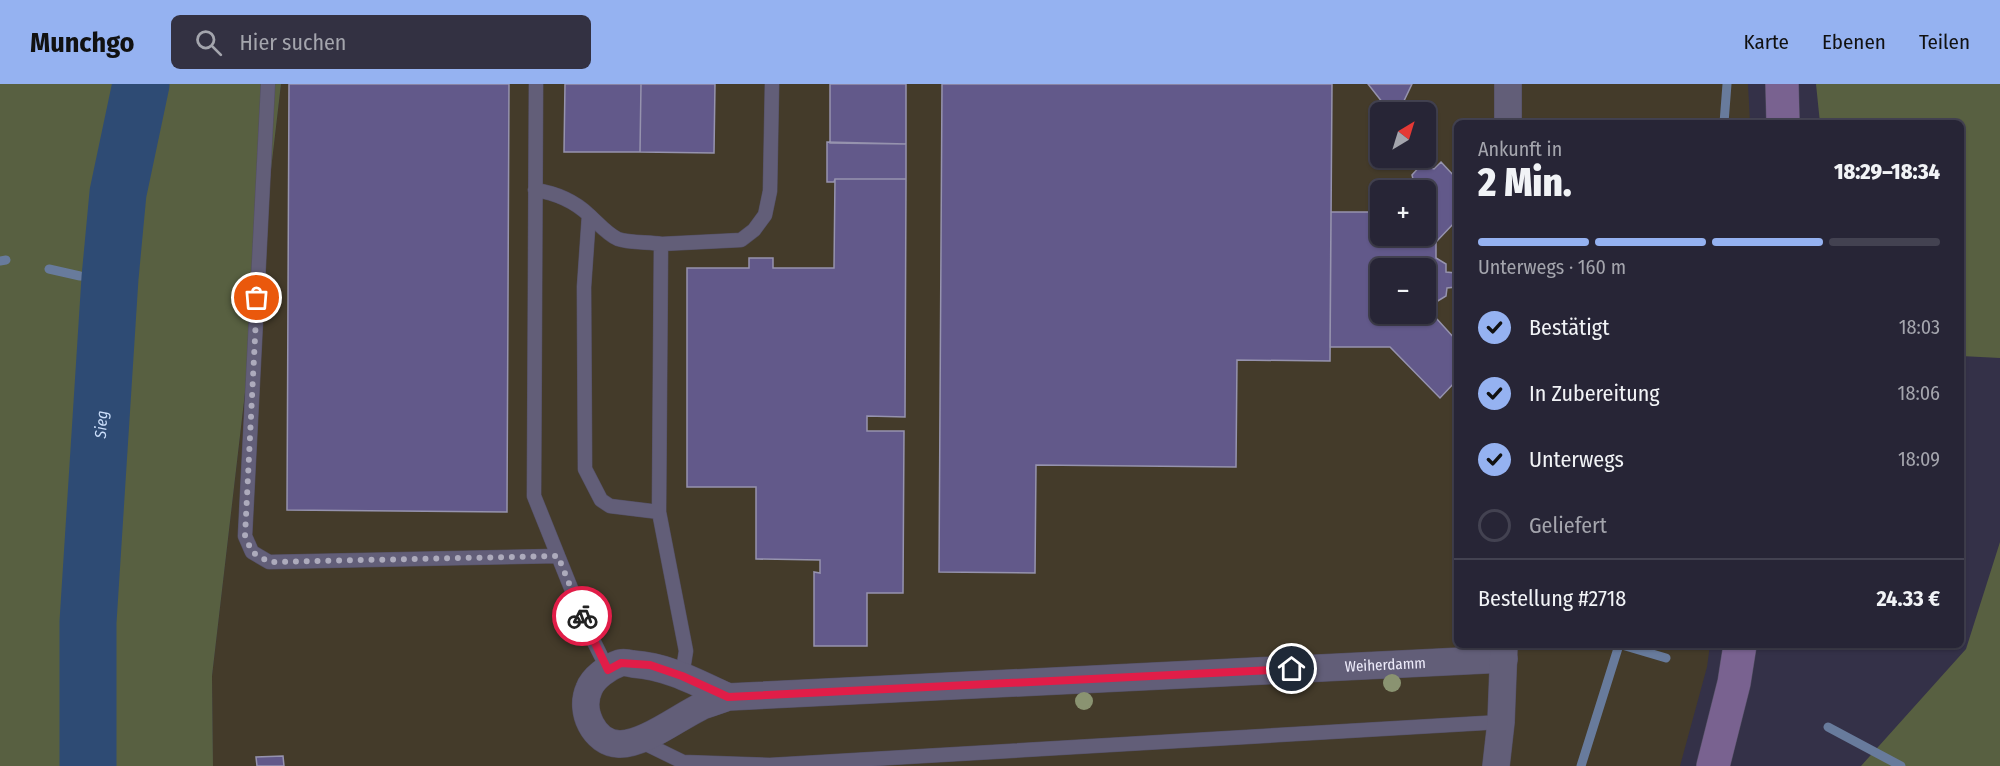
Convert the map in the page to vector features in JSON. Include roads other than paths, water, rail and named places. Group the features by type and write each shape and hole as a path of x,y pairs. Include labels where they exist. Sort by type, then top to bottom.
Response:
{"main road":[{"path":"1782,84 1783,120"},
{"path":"1713,766 1734,683 1740,648"}],"street":[{"path":"1508,84 1508,120"},
{"name":"Weiherdamm","path":"728,697 682,676 650,665 621,663 597,677 588,690 586,714 594,730 608,742 621,745 640,741 703,706 728,697 1504,652 1501,722 1496,766"}],"lane":[{"path":"268,84 245,536 252,552 269,562 558,556"},
{"path":"536,84 534,496 587,628 608,670"},
{"path":"535,190 550,192 571,200 601,227 619,239 661,244 741,240 754,230 765,215 770,191 772,84"},
{"path":"589,215 584,287 585,469 601,500 610,506 659,512"},
{"path":"661,244 659,512 686,651 682,676"},
{"path":"640,741 683,762 770,765 1501,722"}],"waterway":[{"name":"Sieg","path":"88,766 88,622 110,278 118,193 141,84"},
{"path":"1724,120 1727,84"},
{"path":"0,261 6,260"},
{"path":"49,269 80,276 110,278"},
{"path":"1581,766 1618,648"},
{"path":"1632,648 1666,658"},
{"path":"1828,727 1901,766"}]}
